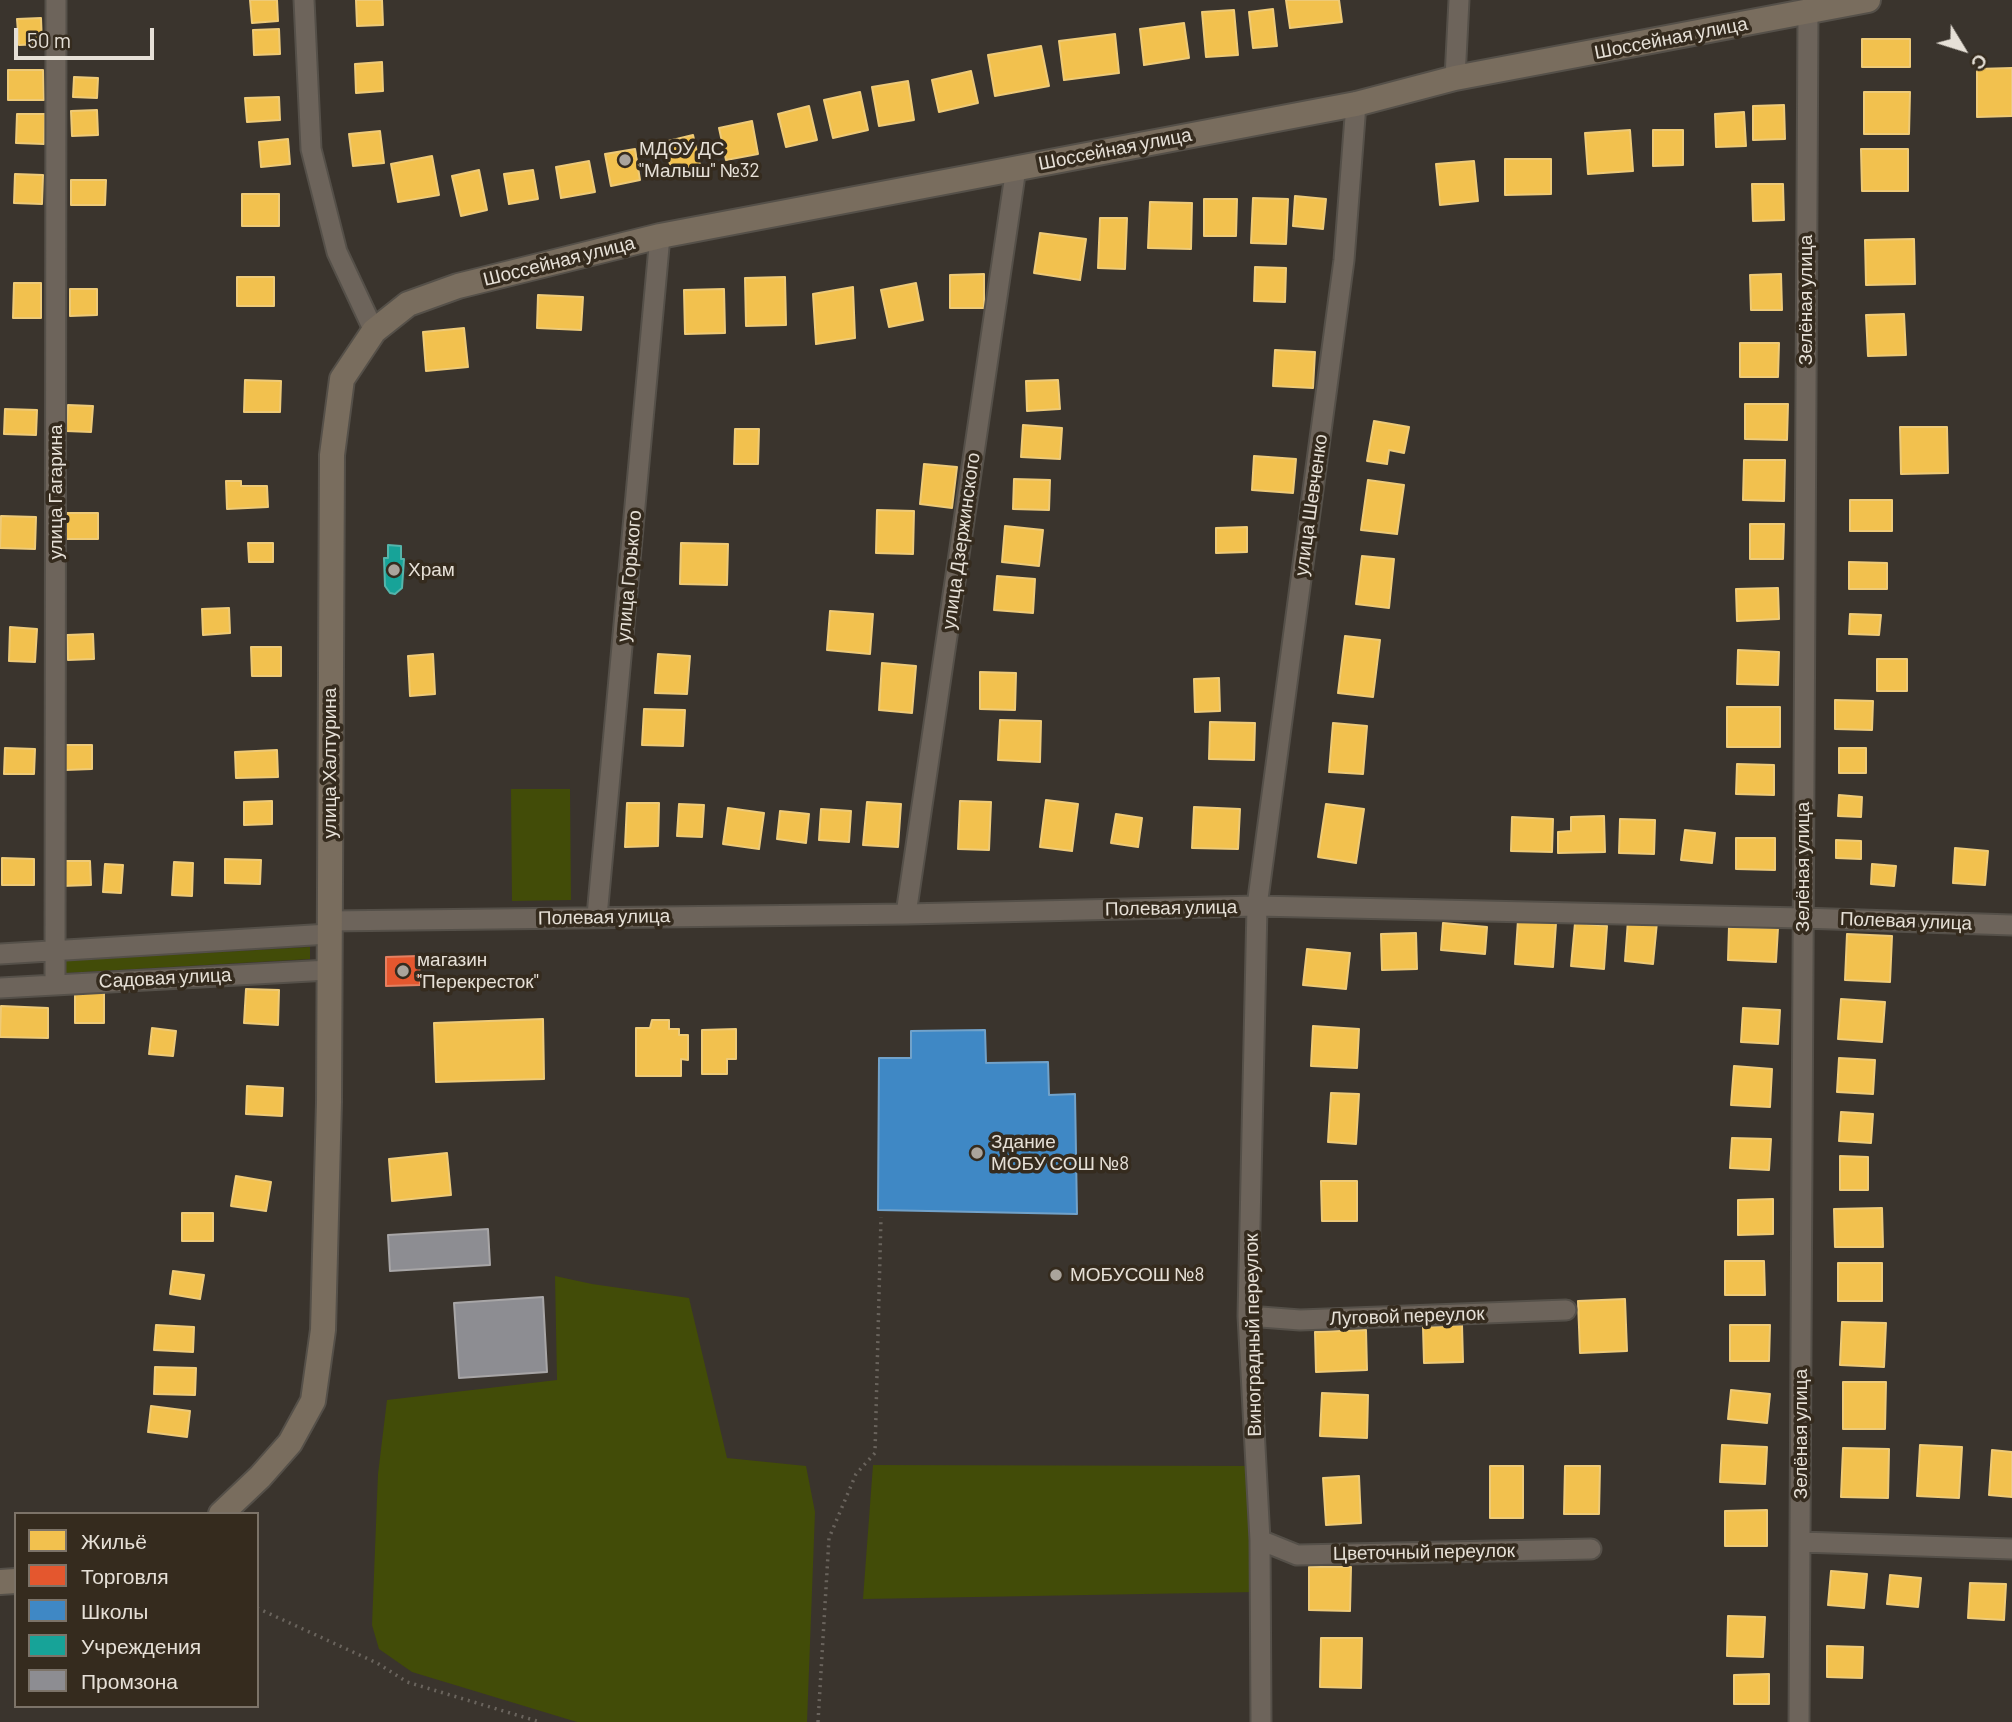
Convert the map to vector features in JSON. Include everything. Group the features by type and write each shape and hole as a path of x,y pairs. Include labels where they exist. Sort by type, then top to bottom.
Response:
{"main road":[{"name":"Шоссейная улица","path":"374,331 408,303 458,286 660,236 1356,104 1455,78 1868,0"},
{"name":"улица Халтурина","path":"223,1512 260,1477 290,1443 313,1401 323,1330 329,1102 332,455 342,379 374,331"}],"street":[{"name":"улица Гагарина","path":"55,984 56,0"},
{"path":"304,0 311,149 337,252 374,331"},
{"path":"1455,78 1459,0"},
{"name":"Зелёная улица","path":"1799,1722 1808,12"},
{"name":"улица Шевченко","path":"1257,906 1344,260 1356,104"},
{"name":"улица Дзержинского","path":"906,914 1016,168"},
{"name":"улица Горького","path":"597,916 660,236"},
{"name":"Полевая улица","path":"0,954 329,928 597,916 906,914 1257,906 2012,925"},
{"name":"Виноградный переулок","path":"1257,906 1248,1316 1260,1540 1261,1722"},
{"name":"Садовая улица","path":"0,988 329,970"},
{"name":"Луговой переулок","path":"1248,1316 1300,1320 1566,1310"},
{"name":"Цветочный переулок","path":"1260,1540 1297,1555 1591,1549"},
{"path":"1801,1542 2012,1549"}],"path":[{"path":"817,1722 829,1538 856,1474 875,1453 881,1217"},
{"path":"259,1609 377,1663 407,1682 540,1722"}],"green space":[{"path":"511,789 570,789 571,900 512,901"},
{"path":"310,947 310,959 65,973 65,961"},
{"path":"555,1276 689,1298 727,1458 806,1466 815,1512 807,1722 577,1722 412,1672 379,1649 372,1625 378,1474 387,1400 557,1380"},
{"path":"873,1465 1253,1466 1256,1592 863,1599"}],"building: Жильё":[{"path":"250,0 277,0 278,21 252,23"},
{"path":"356,0 382,0 383,25 357,26"},
{"path":"1286,0 1339,0 1342,22 1290,28"},
{"path":"1273,9 1277,46 1253,48 1249,12"},
{"path":"1234,10 1238,55 1206,57 1202,12"},
{"path":"41,18 42,44 19,45 17,19"},
{"path":"1184,23 1189,58 1144,65 1140,29"},
{"path":"279,29 280,54 254,55 253,30"},
{"path":"1115,34 1119,73 1064,80 1059,41"},
{"path":"1862,39 1910,39 1910,67 1862,67"},
{"path":"1041,46 1049,86 995,96 988,55"},
{"path":"382,62 383,91 356,93 355,64"},
{"path":"2012,68 2012,116 1977,117 1977,69"},
{"path":"8,70 43,70 44,100 8,100"},
{"path":"971,71 978,103 939,112 932,80"},
{"path":"74,77 98,78 97,98 73,97"},
{"path":"908,81 914,120 879,126 872,87"},
{"path":"860,92 868,130 833,138 824,100"},
{"path":"1864,92 1910,92 1909,134 1864,134"},
{"path":"279,97 280,120 247,122 245,98"},
{"path":"1784,105 1785,139 1753,140 1753,106"},
{"path":"809,106 817,140 786,147 778,114"},
{"path":"97,110 98,135 72,136 71,111"},
{"path":"1744,112 1746,146 1716,147 1715,114"},
{"path":"17,114 45,114 44,144 16,143"},
{"path":"752,121 758,154 726,160 719,128"},
{"path":"1630,130 1633,171 1588,174 1585,133"},
{"path":"1653,130 1683,130 1683,165 1653,166"},
{"path":"380,131 384,163 353,166 349,134"},
{"path":"693,135 700,165 672,172 664,142"},
{"path":"288,139 290,164 261,167 259,142"},
{"path":"635,149 640,180 611,186 605,154"},
{"path":"1861,149 1908,149 1908,191 1862,191"},
{"path":"432,156 439,195 398,202 391,164"},
{"path":"1505,159 1551,159 1551,194 1505,195"},
{"path":"589,161 595,192 561,198 556,167"},
{"path":"1474,161 1478,201 1440,205 1436,164"},
{"path":"479,170 487,210 461,216 452,176"},
{"path":"533,170 538,199 509,204 504,174"},
{"path":"15,174 43,175 42,204 14,203"},
{"path":"71,180 106,180 105,205 71,205"},
{"path":"1752,184 1783,184 1784,220 1753,221"},
{"path":"242,194 279,194 279,226 242,226"},
{"path":"1295,196 1326,199 1323,229 1293,226"},
{"path":"1253,198 1288,199 1286,244 1251,243"},
{"path":"1204,199 1237,199 1236,236 1204,236"},
{"path":"1150,202 1192,203 1191,249 1148,248"},
{"path":"1100,218 1127,218 1125,269 1098,268"},
{"path":"1040,233 1086,239 1080,280 1034,273"},
{"path":"1914,239 1915,284 1866,285 1865,240"},
{"path":"1255,267 1286,268 1285,302 1254,301"},
{"path":"984,274 984,308 950,308 950,275"},
{"path":"1781,274 1782,310 1751,310 1750,275"},
{"path":"237,277 274,277 274,306 237,306"},
{"path":"785,277 786,325 746,326 745,278"},
{"path":"14,283 41,283 41,318 13,318"},
{"path":"916,283 923,320 889,327 881,290"},
{"path":"853,287 855,338 816,344 813,294"},
{"path":"70,289 97,289 97,315 70,316"},
{"path":"724,289 725,333 685,334 684,290"},
{"path":"538,295 583,297 581,330 537,328"},
{"path":"1904,314 1906,355 1868,356 1866,315"},
{"path":"464,328 468,367 426,371 423,332"},
{"path":"1740,343 1779,343 1778,377 1740,377"},
{"path":"1275,350 1315,352 1313,388 1273,386"},
{"path":"245,380 281,381 280,412 244,412"},
{"path":"1058,380 1060,409 1027,411 1026,381"},
{"path":"1745,404 1788,404 1787,440 1745,439"},
{"path":"68,405 93,406 91,432 66,431"},
{"path":"5,409 37,410 36,435 4,434"},
{"path":"1374,421 1409,427 1404,453 1389,450 1387,464 1367,461"},
{"path":"1023,425 1062,428 1060,459 1021,457"},
{"path":"1900,427 1947,427 1948,473 1901,474"},
{"path":"735,429 759,429 758,464 734,464"},
{"path":"1254,456 1296,459 1293,493 1252,490"},
{"path":"1744,460 1785,460 1784,501 1743,500"},
{"path":"924,464 957,467 952,508 920,504"},
{"path":"1014,479 1050,480 1049,510 1013,509"},
{"path":"1368,480 1404,485 1397,534 1361,530"},
{"path":"226,481 241,481 241,486 267,486 268,507 227,509"},
{"path":"1850,500 1892,500 1892,531 1850,531"},
{"path":"877,510 914,511 913,554 876,553"},
{"path":"66,513 98,513 98,539 66,539"},
{"path":"1,516 36,517 35,549 0,548"},
{"path":"1750,524 1784,524 1783,559 1750,559"},
{"path":"1005,526 1043,530 1039,566 1002,562"},
{"path":"1247,527 1247,552 1216,553 1216,528"},
{"path":"248,543 273,543 273,562 249,562"},
{"path":"681,543 728,544 727,585 680,584"},
{"path":"1362,556 1394,559 1389,608 1356,604"},
{"path":"1849,562 1887,563 1887,589 1849,589"},
{"path":"997,576 1035,579 1033,613 994,610"},
{"path":"1778,588 1779,619 1737,621 1736,589"},
{"path":"229,608 230,633 203,635 202,609"},
{"path":"830,611 873,614 870,654 827,650"},
{"path":"1850,614 1881,615 1879,635 1849,634"},
{"path":"10,627 37,629 35,662 9,661"},
{"path":"93,634 94,659 68,660 67,635"},
{"path":"1345,636 1380,640 1373,697 1338,693"},
{"path":"251,647 281,647 281,676 252,676"},
{"path":"1738,650 1779,652 1778,685 1737,684"},
{"path":"433,654 435,694 410,696 408,656"},
{"path":"658,654 690,656 687,694 655,693"},
{"path":"1877,659 1907,659 1907,691 1877,691"},
{"path":"882,663 916,666 912,713 879,710"},
{"path":"980,672 1016,673 1015,710 980,709"},
{"path":"1219,678 1220,711 1195,712 1194,679"},
{"path":"1835,700 1873,701 1872,730 1835,729"},
{"path":"1727,707 1780,707 1780,747 1727,747"},
{"path":"644,709 685,710 683,746 642,745"},
{"path":"1000,720 1041,721 1040,762 998,760"},
{"path":"1210,722 1255,723 1254,760 1209,759"},
{"path":"1333,723 1367,726 1363,774 1329,772"},
{"path":"65,745 92,745 92,769 65,770"},
{"path":"5,748 35,749 34,774 4,774"},
{"path":"1839,748 1866,748 1866,773 1839,773"},
{"path":"277,750 278,777 236,778 235,752"},
{"path":"1737,764 1774,765 1774,795 1736,794"},
{"path":"1839,795 1862,797 1861,817 1838,816"},
{"path":"1046,800 1078,804 1072,851 1040,847"},
{"path":"272,801 272,824 244,825 244,802"},
{"path":"960,801 991,802 989,850 958,849"},
{"path":"867,802 901,804 898,847 863,845"},
{"path":"627,803 659,803 658,846 625,847"},
{"path":"679,804 704,805 702,837 677,836"},
{"path":"1326,804 1364,809 1356,863 1318,857"},
{"path":"1194,807 1240,809 1238,849 1192,848"},
{"path":"728,808 764,813 759,849 723,844"},
{"path":"821,809 851,811 849,842 819,840"},
{"path":"780,811 809,814 806,843 777,839"},
{"path":"1116,814 1142,818 1138,847 1111,843"},
{"path":"1604,816 1605,852 1558,853 1558,832 1571,831 1571,817"},
{"path":"1512,817 1553,819 1552,852 1511,851"},
{"path":"1620,819 1655,820 1654,854 1619,853"},
{"path":"1685,830 1715,833 1712,863 1681,860"},
{"path":"1736,838 1775,838 1775,870 1736,869"},
{"path":"1836,840 1861,841 1861,859 1836,858"},
{"path":"1955,848 1988,851 1985,885 1953,883"},
{"path":"2,858 34,859 34,885 2,885"},
{"path":"225,859 261,860 260,884 225,883"},
{"path":"61,861 90,861 91,885 61,886"},
{"path":"174,862 193,863 192,896 172,895"},
{"path":"105,864 123,865 121,893 103,892"},
{"path":"1872,864 1896,866 1894,886 1871,884"},
{"path":"1518,920 1556,923 1553,967 1515,964"},
{"path":"1628,920 1657,922 1653,964 1625,961"},
{"path":"1443,923 1487,927 1485,954 1441,950"},
{"path":"1575,923 1607,926 1604,969 1571,966"},
{"path":"1729,927 1778,928 1776,962 1728,960"},
{"path":"1416,933 1417,969 1382,970 1381,934"},
{"path":"1847,934 1892,936 1890,982 1845,980"},
{"path":"1307,949 1350,953 1346,989 1303,985"},
{"path":"246,989 279,990 278,1025 244,1023"},
{"path":"75,993 104,993 104,1023 75,1023"},
{"path":"1841,999 1885,1002 1882,1042 1838,1039"},
{"path":"1,1006 48,1008 48,1038 0,1037"},
{"path":"1743,1008 1780,1010 1778,1044 1741,1042"},
{"path":"543,1019 544,1079 436,1082 434,1023"},
{"path":"652,1020 669,1020 669,1029 679,1029 679,1035 688,1035 688,1060 681,1059 681,1076 636,1076 636,1028 650,1028"},
{"path":"1313,1026 1359,1029 1357,1068 1311,1066"},
{"path":"152,1028 176,1031 173,1056 149,1054"},
{"path":"736,1029 736,1059 727,1059 727,1074 702,1074 702,1030"},
{"path":"1839,1058 1875,1060 1873,1094 1837,1092"},
{"path":"1734,1066 1772,1069 1770,1107 1731,1105"},
{"path":"247,1086 283,1088 282,1116 246,1114"},
{"path":"1331,1093 1359,1094 1356,1144 1328,1142"},
{"path":"1841,1112 1873,1114 1871,1143 1839,1141"},
{"path":"1732,1138 1771,1139 1769,1170 1730,1168"},
{"path":"447,1153 451,1195 392,1201 389,1159"},
{"path":"1840,1156 1868,1157 1868,1190 1840,1190"},
{"path":"236,1176 271,1182 266,1211 231,1206"},
{"path":"1321,1181 1357,1181 1357,1221 1322,1221"},
{"path":"1773,1199 1773,1234 1738,1235 1738,1200"},
{"path":"1882,1208 1883,1247 1835,1247 1834,1209"},
{"path":"182,1213 213,1213 213,1241 182,1241"},
{"path":"1725,1261 1764,1261 1765,1295 1725,1295"},
{"path":"1838,1263 1882,1263 1882,1301 1838,1301"},
{"path":"173,1271 204,1275 200,1299 170,1294"},
{"path":"1625,1299 1627,1351 1580,1353 1578,1301"},
{"path":"1842,1322 1886,1323 1884,1367 1840,1365"},
{"path":"156,1325 194,1327 193,1352 154,1350"},
{"path":"1462,1325 1463,1362 1424,1363 1423,1327"},
{"path":"1730,1325 1770,1325 1769,1361 1730,1361"},
{"path":"1366,1330 1367,1370 1316,1372 1315,1332"},
{"path":"155,1367 196,1368 195,1395 154,1394"},
{"path":"1843,1382 1886,1382 1885,1429 1843,1429"},
{"path":"1731,1390 1770,1394 1767,1423 1728,1419"},
{"path":"1322,1393 1368,1395 1367,1438 1320,1436"},
{"path":"151,1406 190,1411 187,1437 148,1432"},
{"path":"1722,1445 1767,1447 1765,1484 1720,1482"},
{"path":"1920,1445 1962,1447 1959,1498 1917,1496"},
{"path":"1843,1448 1889,1449 1888,1498 1841,1497"},
{"path":"1992,1450 2012,1452 2012,1497 1989,1495"},
{"path":"1490,1466 1523,1466 1523,1518 1490,1518"},
{"path":"1565,1466 1600,1466 1599,1514 1564,1514"},
{"path":"1359,1476 1361,1523 1326,1525 1323,1478"},
{"path":"1767,1510 1767,1546 1725,1546 1725,1511"},
{"path":"1309,1567 1351,1567 1350,1611 1309,1610"},
{"path":"1831,1571 1867,1574 1864,1608 1828,1605"},
{"path":"1890,1575 1921,1578 1918,1607 1887,1604"},
{"path":"1970,1583 2006,1584 2004,1620 1968,1618"},
{"path":"1728,1616 1765,1617 1763,1657 1727,1656"},
{"path":"1321,1638 1362,1638 1361,1688 1320,1687"},
{"path":"1827,1646 1863,1647 1862,1678 1827,1677"},
{"path":"1769,1674 1769,1704 1734,1704 1734,1675"}],"building: Торговля":[{"name":"магазин \"Перекресток\"","path":"419,956 420,985 386,986 386,957"}],"building: Школы":[{"name":"Здание МОБУ СОШ №8","path":"985,1030 986,1063 1048,1062 1049,1095 1075,1094 1077,1214 878,1210 879,1058 911,1058 911,1031"}],"building: Учреждения":[{"name":"Храм","path":"388,545 401,546 401,559 404,559 402,588 395,594 390,593 385,586 384,558 388,558"}],"building: Промзона":[{"path":"488,1229 490,1265 390,1271 388,1235"},
{"path":"543,1297 547,1372 459,1378 454,1303"}],"place":[{"name":"МДОУ ДС \"Малыш\" №32","path":"625,160"},
{"name":"Храм","path":"394,570"},
{"name":"магазин \"Перекресток\"","path":"403,971"},
{"name":"Здание МОБУ СОШ №8","path":"977,1153"},
{"name":"МОБУСОШ №8","path":"1056,1275"}]}
